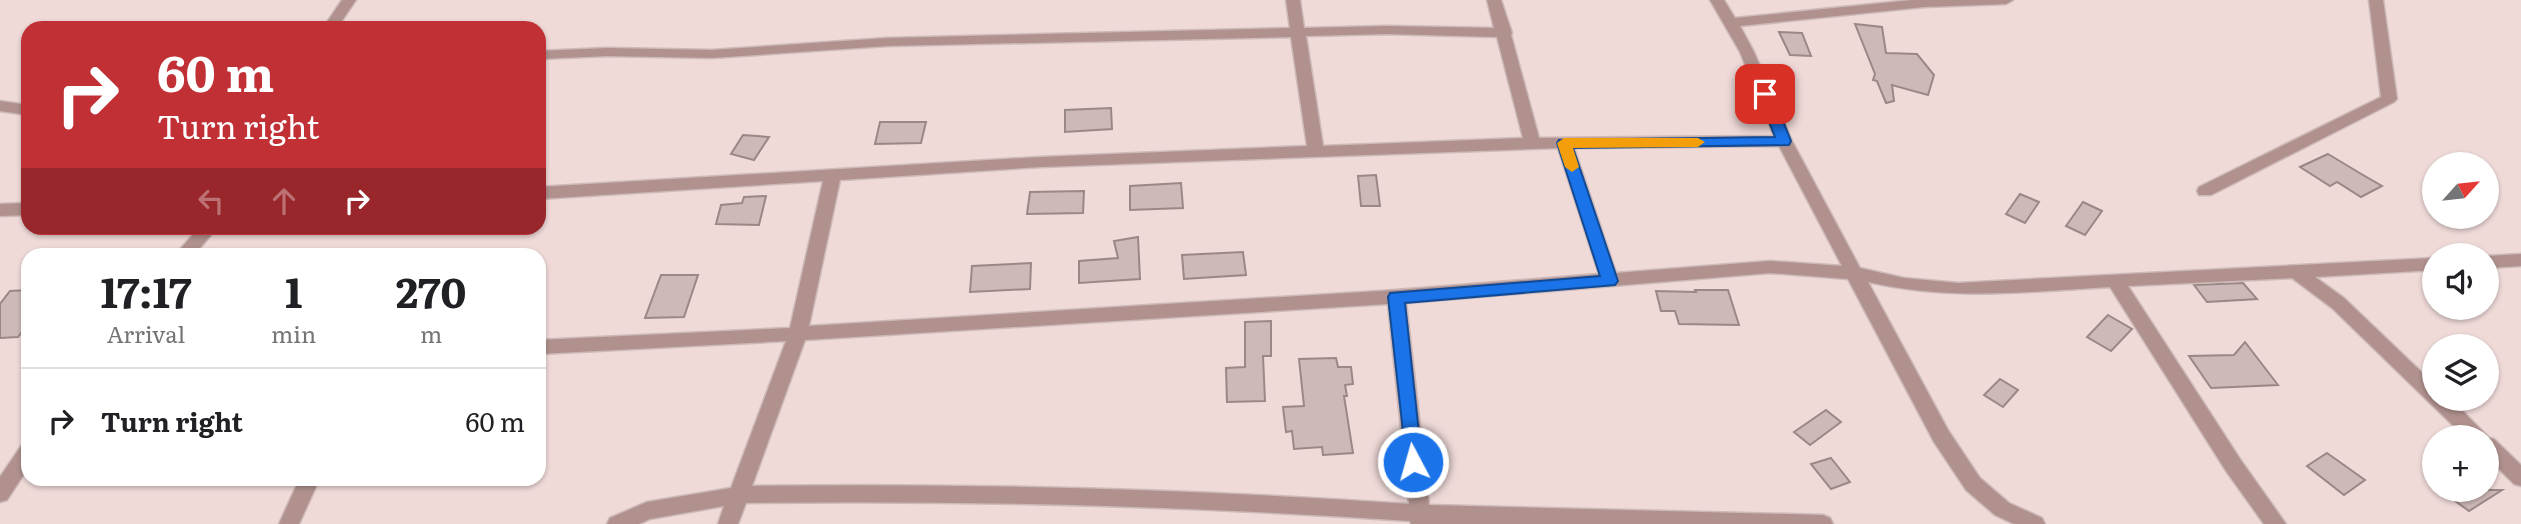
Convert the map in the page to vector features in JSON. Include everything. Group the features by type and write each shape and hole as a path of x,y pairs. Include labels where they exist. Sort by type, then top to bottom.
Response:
{"street":[{"path":"335,21 349,0"},
{"path":"1293,0 1316,151"},
{"path":"1494,0 1505,33 1532,144"},
{"path":"1717,0 1751,62 1784,141 1941,436 1973,484 2002,509 2035,524"},
{"path":"1731,23 1924,3 2006,0"},
{"path":"2205,191 2389,99 2376,0"},
{"path":"546,55 607,52 712,54 887,42 1387,30 1505,33"},
{"path":"0,106 21,109"},
{"path":"546,193 1041,162 1564,143 1784,141"},
{"path":"1564,143 1610,281"},
{"path":"728,524 798,334 833,174"},
{"path":"0,209 21,209"},
{"path":"189,248 202,235"},
{"path":"2499,261 2521,260"},
{"path":"546,347 1396,297 1770,267 1855,273 1903,284 1958,289 2422,265"},
{"path":"2295,271 2338,303 2422,384"},
{"path":"2115,281 2233,465 2276,524"},
{"path":"1396,297 1420,518"},
{"path":"2451,411 2466,425"},
{"path":"2499,457 2521,478"},
{"path":"0,494 21,462"},
{"path":"289,524 306,486"},
{"path":"617,524 659,508 737,495 925,492 1228,500 1420,518 1823,524"}],"building":[{"path":"1855,24 1882,27 1886,53 1917,54 1934,75 1928,95 1892,85 1894,101 1886,103 1877,81 1873,80 1875,74"},
{"path":"1779,32 1802,33 1811,56 1790,55"},
{"path":"1111,108 1112,129 1065,132 1065,110"},
{"path":"880,122 926,122 921,143 875,144"},
{"path":"743,135 769,137 754,160 731,154"},
{"path":"2328,154 2382,186 2361,197 2337,182 2330,186 2300,167"},
{"path":"1376,175 1380,206 1361,206 1358,176"},
{"path":"1181,183 1183,208 1130,210 1130,186"},
{"path":"1084,191 1083,213 1027,214 1030,192"},
{"path":"2020,194 2039,202 2025,223 2006,214"},
{"path":"766,196 759,225 716,224 721,205 742,203 744,197"},
{"path":"2083,202 2102,211 2085,235 2066,226"},
{"path":"1138,237 1140,279 1079,283 1079,261 1118,258 1114,241"},
{"path":"1243,252 1246,275 1184,279 1182,255"},
{"path":"1031,263 1030,289 970,292 972,266"},
{"path":"661,275 698,275 684,317 645,318"},
{"path":"2243,283 2257,299 2207,302 2194,285"},
{"path":"21,290 21,333 18,337 0,338 0,304 10,291"},
{"path":"1695,290 1728,290 1739,325 1679,324 1675,311 1661,311 1656,291 1696,292"},
{"path":"2108,315 2132,329 2111,351 2087,337"},
{"path":"1271,321 1271,356 1263,356 1265,401 1227,402 1226,368 1245,367 1245,322"},
{"path":"2245,342 2278,385 2211,388 2189,356 2234,355"},
{"path":"1336,358 1338,367 1351,367 1353,384 1345,385 1347,396 1344,396 1353,453 1323,455 1322,447 1294,449 1292,431 1286,432 1283,407 1304,406 1299,359"},
{"path":"2000,379 2018,390 2003,407 1984,395"},
{"path":"1826,410 1841,422 1810,445 1794,432"},
{"path":"2327,453 2365,480 2344,495 2307,466"},
{"path":"1831,458 1850,482 1831,489 1811,464"},
{"path":"2457,502 2483,502 2469,511"}],"slow traffic":[{"path":"1572,167 1564,143 1698,142"}],"route":[{"path":"1413,462 1396,297 1610,281 1564,143 1784,141 1765,94"}]}
